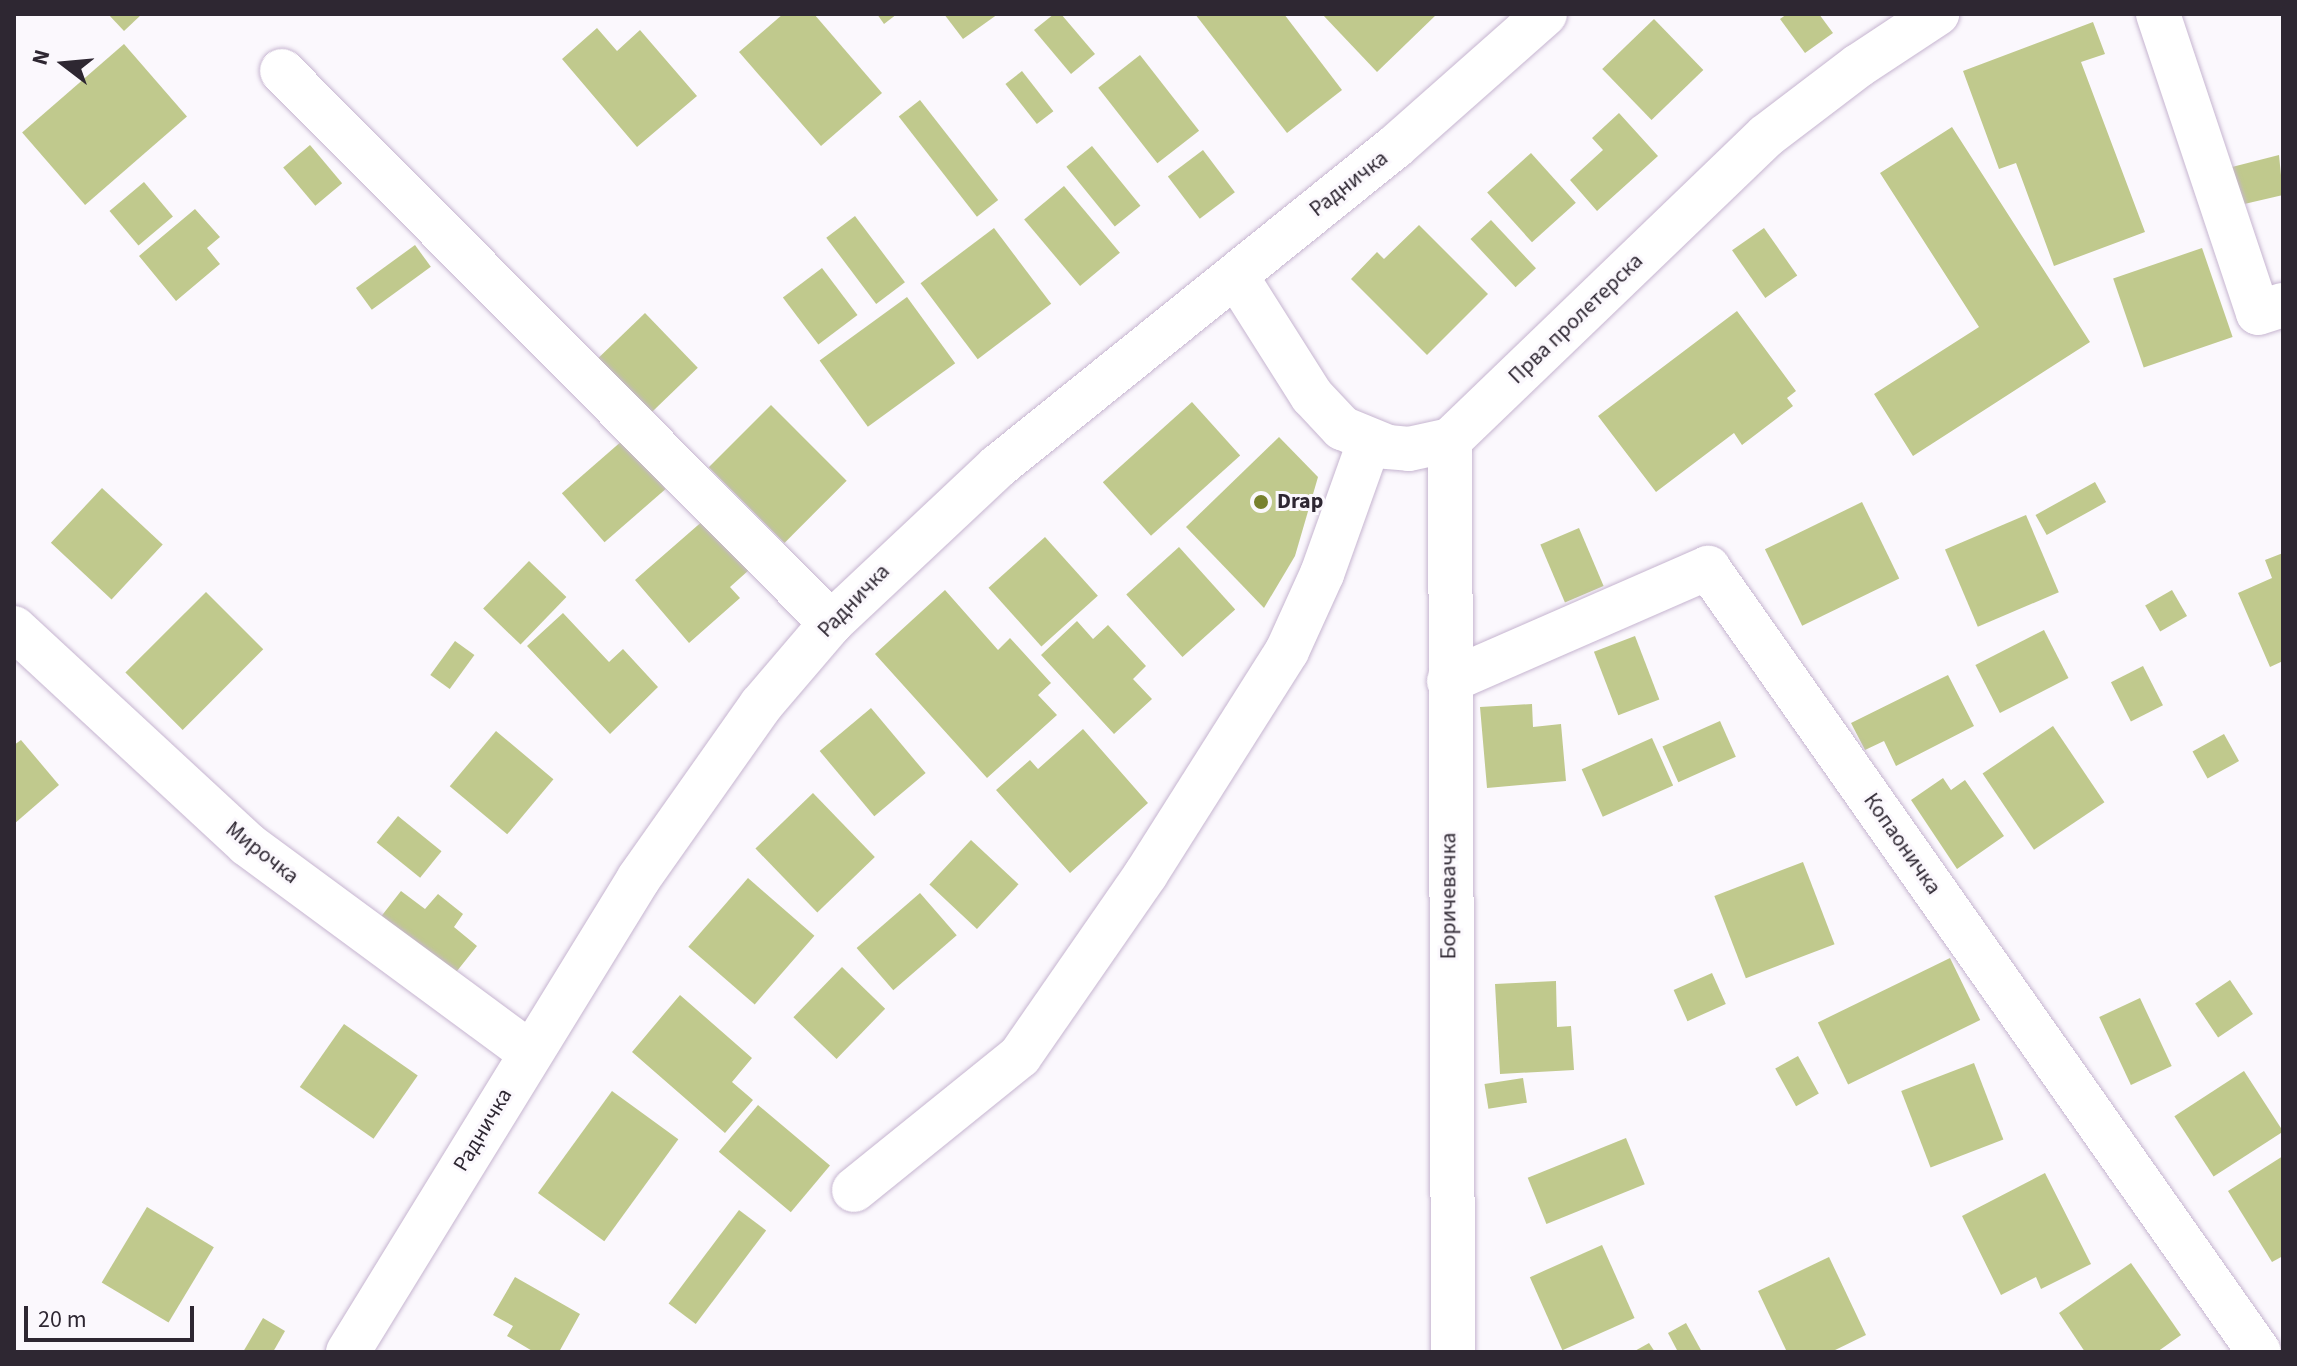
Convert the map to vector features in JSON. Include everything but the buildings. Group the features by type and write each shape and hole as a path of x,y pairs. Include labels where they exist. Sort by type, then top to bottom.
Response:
{"street":[{"name":"Радничка","path":"348,1352 530,1053 696,794 761,705 831,623 997,467 1396,146 1545,14"},
{"name":"Прва пролетерска","path":"1450,440 1766,136 1858,66 1937,14"},
{"path":"2158,14 2258,313 2283,305"},
{"path":"282,71 831,623"},
{"path":"1236,276 1326,415 1369,443 1409,449 1450,440"},
{"name":"Боричевачка","path":"1450,440 1453,1352"},
{"path":"854,1190 1020,1056 1146,874 1287,651 1322,574 1369,443"},
{"name":"Копаоничка","path":"1449,681 1708,568 2259,1352"},
{"name":"Мирочка","path":"14,628 247,844 530,1053"}],"place":[{"name":"Drap","path":"1261,502"}]}
